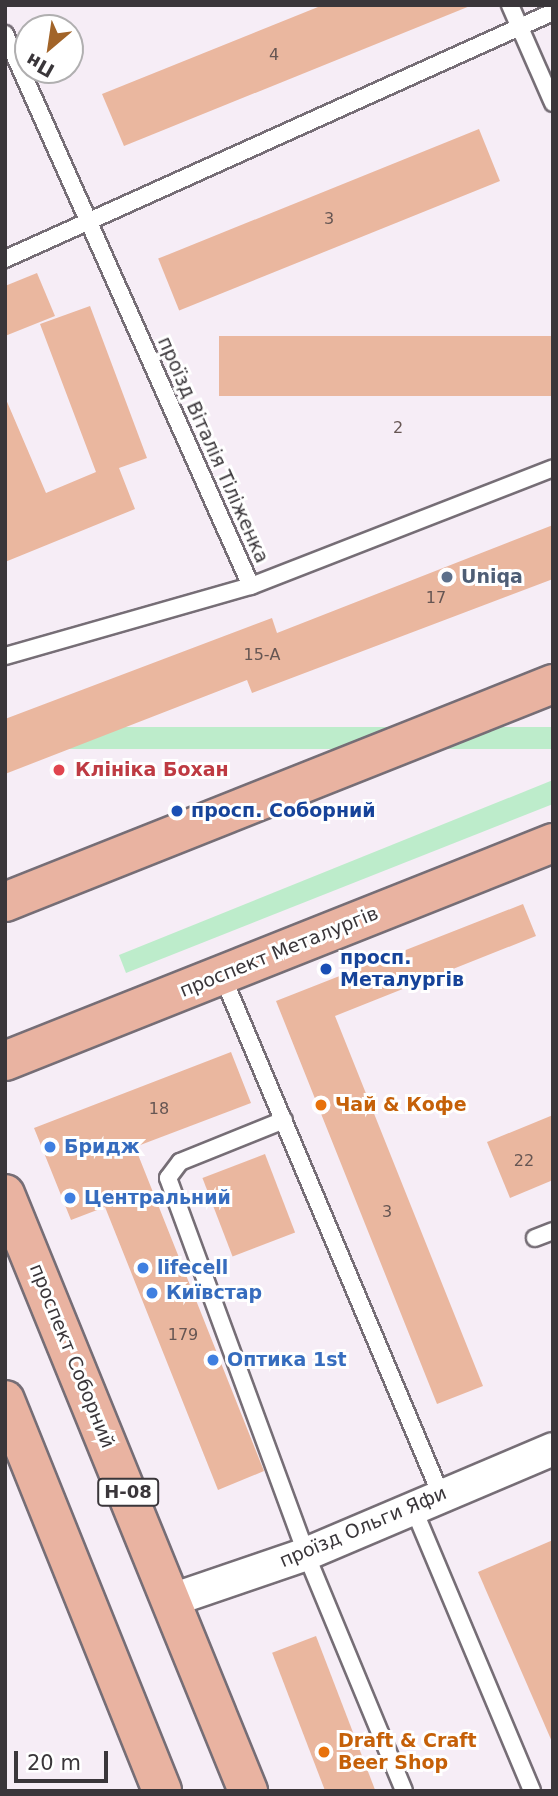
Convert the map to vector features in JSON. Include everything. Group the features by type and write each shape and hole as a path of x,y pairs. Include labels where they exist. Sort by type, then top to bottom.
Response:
{"main road":[{"path":"5,902 553,684"},
{"name":"проспект Металургів","path":"5,1061 553,843"},
{"name":"проспект Соборний","path":"5,1194 248,1791"},
{"path":"5,1401 162,1791"}],"street":[{"name":"проїзд Ольги Яфи","path":"172,1600 306,1554 426,1500 553,1449"}],"lane":[{"path":"510,5 553,103"},
{"path":"5,259 553,12"},
{"name":"проїзд Віталія Тіліженка","path":"5,34 251,586 553,468"},
{"path":"5,656 251,586"},
{"path":"222,975 284,1120 532,1791"},
{"path":"284,1120 180,1162 168,1178 306,1554 404,1791"},
{"path":"535,1238 553,1230"}],"green space":[{"path":"61,727 553,727 553,749 61,749"},
{"path":"553,780 553,804 126,973 119,955"}],"building":[{"path":"323,5 470,6 124,146 102,94"},
{"path":"479,129 500,181 179,311 158,259"},
{"path":"37,273 55,316 5,336 5,286"},
{"path":"90,306 147,458 119,468 135,509 5,562 5,397 46,493 96,472 40,324"},
{"path":"219,336 553,336 553,396 219,396"},
{"path":"553,525 553,579 252,693 247,680 5,774 5,719 272,618 277,633"},
{"path":"523,904 536,936 335,1016 483,1386 437,1404 276,1001"},
{"path":"231,1052 251,1103 135,1147 264,1471 218,1490 105,1207 71,1220 34,1128"},
{"path":"553,1115 553,1180 510,1198 487,1142"},
{"path":"265,1154 295,1232 233,1256 202,1178"},
{"path":"553,1540 553,1744 478,1572"},
{"path":"316,1636 375,1791 325,1791 272,1653"}],"place":[{"name":"Uniqa","path":"447,577"},
{"name":"Клініка Бохан","path":"59,770"},
{"name":"просп. Соборний","path":"177,811"},
{"name":"просп. Металургів","path":"326,969"},
{"name":"Чай & Кофе","path":"321,1105"},
{"name":"Бридж","path":"50,1147"},
{"name":"Центральний","path":"70,1198"},
{"name":"lifecell","path":"143,1268"},
{"name":"Київстар","path":"152,1293"},
{"name":"Оптика 1st","path":"213,1360"},
{"name":"Draft & Craft Beer Shop","path":"324,1752"}]}
